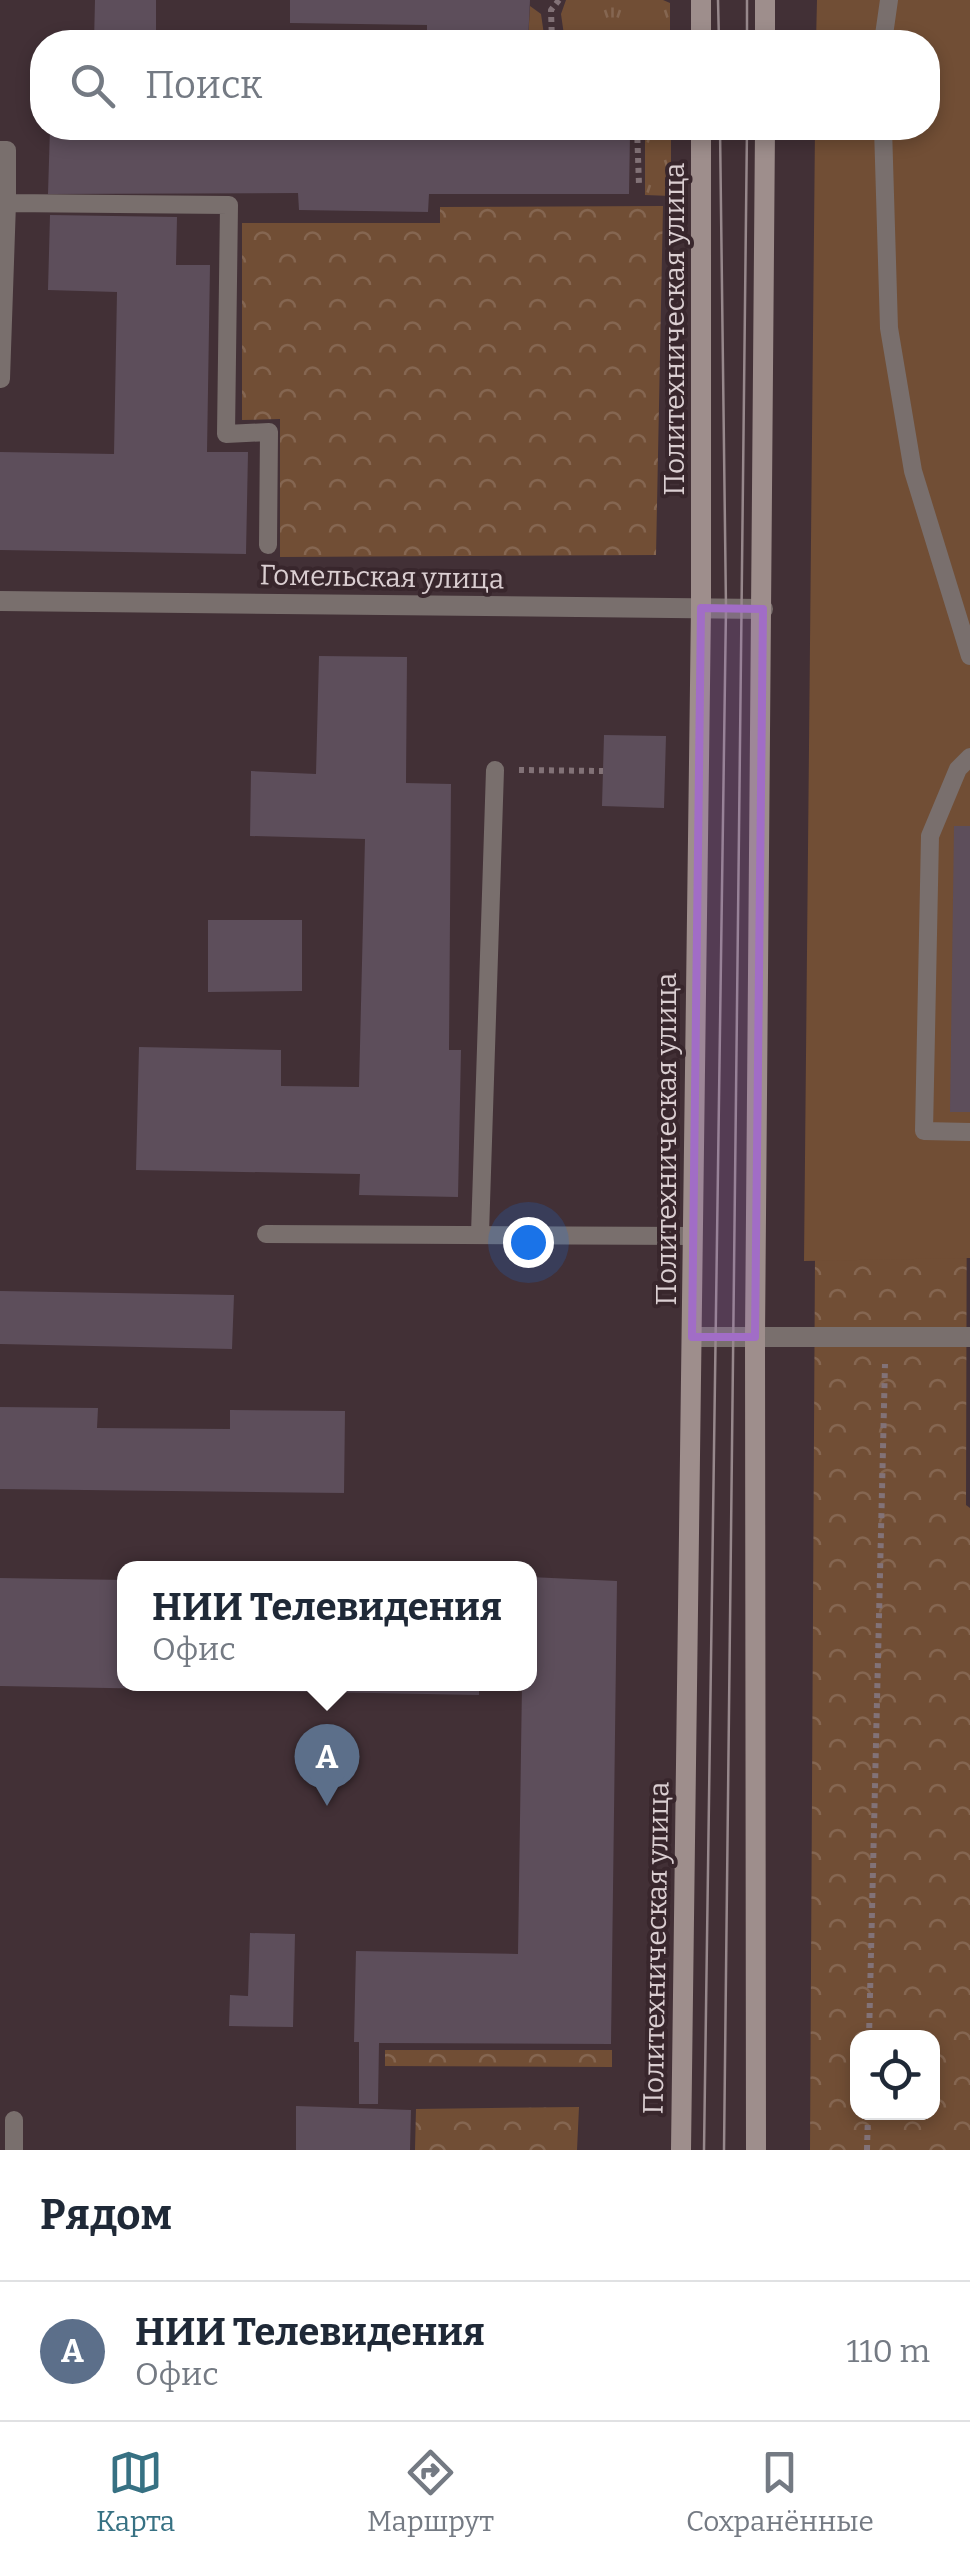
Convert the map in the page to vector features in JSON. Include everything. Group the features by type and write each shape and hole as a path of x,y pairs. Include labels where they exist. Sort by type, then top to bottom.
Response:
{"main road":[{"path":"701,0 701,30"},
{"path":"765,0 765,30"},
{"name":"Политехническая улица","path":"681,2150 702,608 701,140"},
{"path":"756,2150 755,1337 765,140"}],"street":[{"name":"Гомельская улица","path":"0,601 763,609"},
{"path":"692,1336 970,1337"}],"lane":[{"path":"885,30 889,0"},
{"path":"883,140 889,328 913,471 970,656"},
{"path":"0,150 7,150 0,380"},
{"path":"7,203 228,205 226,434 269,432 268,545"},
{"path":"970,757 958,769 930,836 924,1132 970,1132"},
{"path":"480,1234 495,770"},
{"path":"266,1234 692,1236"},
{"path":"14,2120 14,2150"}],"path":[{"path":"552,30 551,10 559,0"},
{"path":"637,140 638,185"},
{"path":"495,770 603,772"},
{"path":"869,2030 885,1336"},
{"path":"867,2150 868,2120"}],"highlighted area":[{"path":"701,608 763,609 755,1337 692,1337"}],"green space":[{"path":"566,0 663,0 670,3 670,30 563,30 561,14"},
{"path":"817,0 970,0 970,1258 804,1261 815,140 940,140 940,30 816,30"},
{"path":"970,0 966,1505 970,1508 970,2150 810,2150 815,1256 927,140 940,140 940,30"},
{"path":"530,6 541,14 543,30 529,30"},
{"path":"645,140 671,140 671,196 645,195"},
{"path":"663,206 656,555 280,557 280,419 242,420 242,223 440,223 440,207"},
{"path":"385,2050 612,2050 612,2067 385,2066"},
{"path":"579,2107 577,2150 415,2150 416,2109"}],"building":[{"path":"95,0 156,0 156,30 94,30"},
{"path":"290,0 530,0 529,30 290,23"},
{"path":"50,140 630,140 629,194 429,194 428,212 299,210 298,193 48,194"},
{"path":"50,215 177,217 176,265 210,265 207,452 248,452 246,554 0,550 0,452 114,454 117,292 48,290"},
{"path":"319,656 407,657 406,783 451,784 449,1050 461,1050 458,1197 359,1195 360,1174 136,1170 139,1047 281,1050 281,1086 359,1087 365,839 250,836 251,771 316,774"},
{"path":"604,735 666,736 664,808 602,806"},
{"path":"954,826 970,826 970,1112 950,1112"},
{"path":"208,920 302,920 302,991 208,992"},
{"path":"0,1291 234,1295 232,1349 0,1344"},
{"path":"0,1407 98,1408 97,1428 230,1429 230,1410 345,1411 344,1493 0,1489"},
{"path":"537,1577 617,1581 611,2044 379,2043 378,2104 359,2104 359,2042 354,2042 356,1951 518,1954 522,1691 537,1691"},
{"path":"0,1578 117,1580 117,1688 0,1686"},
{"path":"266,1691 479,1691 479,1695"},
{"path":"250,1933 295,1934 293,2027 229,2026 230,1995 248,1996"},
{"path":"296,2106 411,2110 410,2150 296,2150"}],"tram line":[{"path":"718,0 719,30"},
{"path":"747,0 747,30"},
{"path":"704,2150 726,608 720,140"},
{"path":"724,2150 747,140"}],"place":[{"name":"НИИ Телевидения","path":"327,1806"}]}
